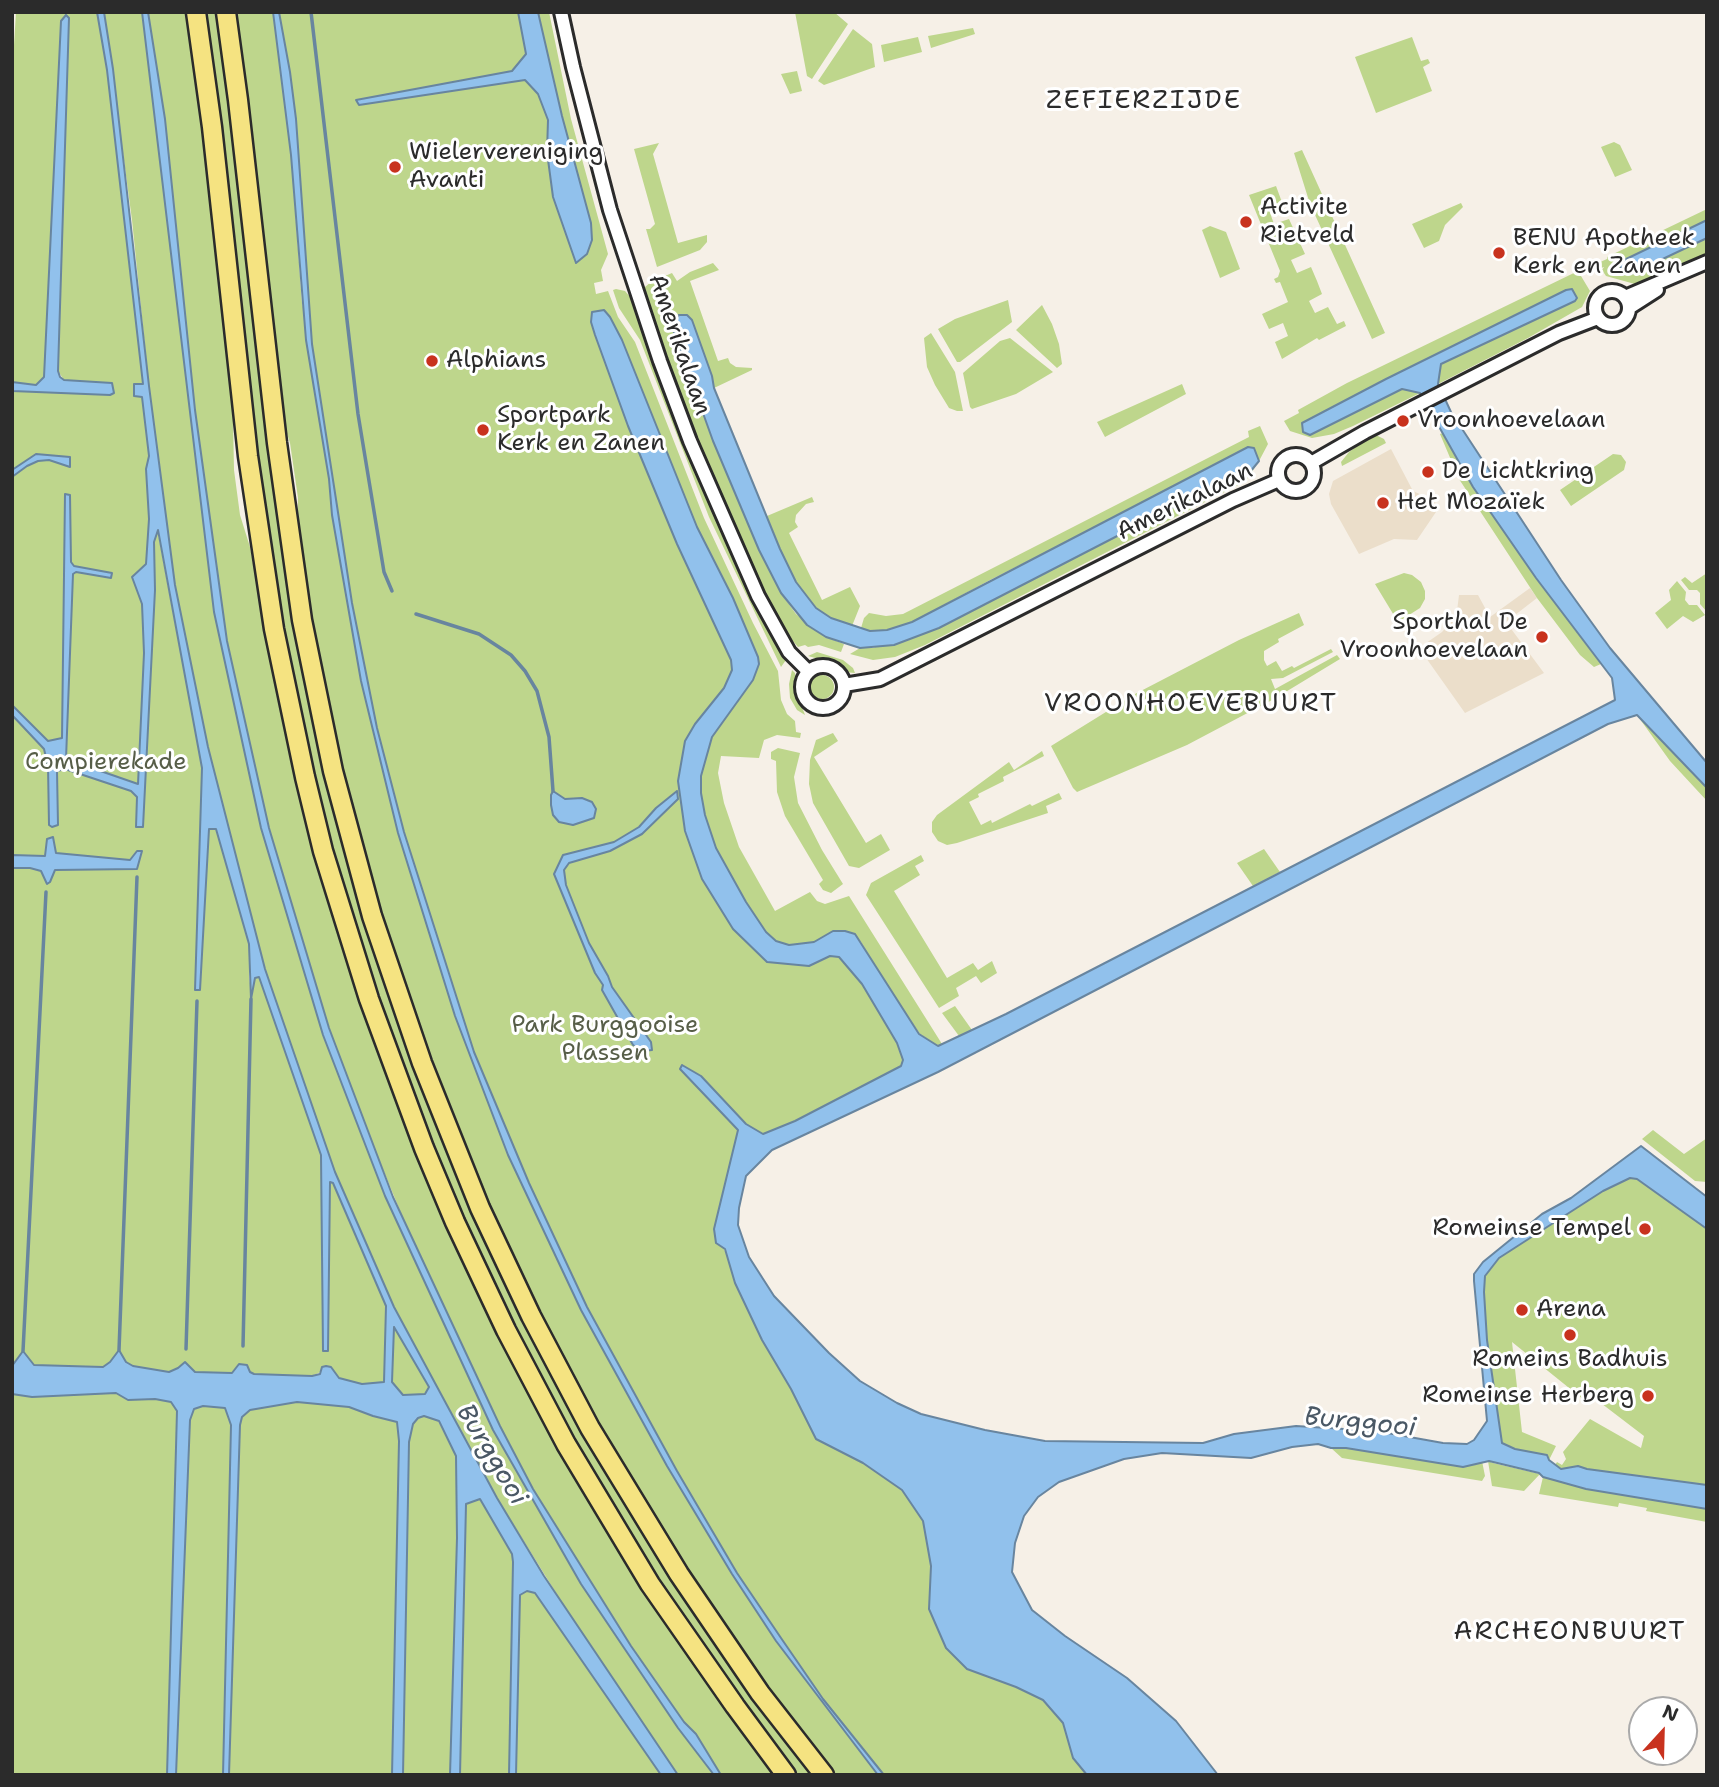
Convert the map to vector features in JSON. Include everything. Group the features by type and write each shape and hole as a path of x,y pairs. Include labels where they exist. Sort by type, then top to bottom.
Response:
{"highway":[{"path":"196,12 212,127 248,456 274,629 314,814 365,987 409,1110 455,1222 506,1330 560,1432 650,1584 734,1706 786,1775"},
{"path":"226,12 277,443 302,620 333,771 372,916 418,1051 480,1208 531,1316 590,1428 678,1574 760,1693 824,1775"}],"street":[{"name":"Amerikalaan","path":"561,12 610,210 677,407 758,596 789,652 808,671"},
{"path":"1627,302 1707,262"},
{"path":"1596,313 1598,299 1607,292 1616,292 1627,302"},
{"path":"1596,313 1608,325 1619,323 1625,318 1627,302"},
{"path":"1311,463 1365,432 1596,313"},
{"path":"1301,456 1311,463 1313,481 1304,490 1290,490 1279,480 1280,465 1288,457 1301,456"},
{"name":"Amerikalaan","path":"844,685 880,679 1233,500 1279,480"},
{"path":"818,666 830,667 840,674 844,685 843,695 836,703 827,708 817,708 807,702 802,692 802,681 808,671 818,666"}],"shaded area":[{"name":"Het Mozaïek","path":"1391,449 1413,491 1435,501 1436,512 1417,540 1394,539 1359,554 1331,504 1329,494 1333,481"},
{"path":"1530,588 1537,598 1506,622 1544,673 1465,713 1419,648 1451,622 1457,611 1459,595 1478,595 1490,617"}],"green space":[{"name":"Compierekade","path":"16,12 97,12 107,70 143,385 135,396 142,397 147,428 149,519 157,528 202,768 195,990 200,990 209,829 216,829 249,944 252,996 255,978 259,977 321,1155 323,1351 328,1351 329,1181 333,1183 386,1306 384,1382 362,1384 339,1378 331,1367 312,1376 195,1372 178,1368 170,1372 133,1366 126,1362 110,1363 103,1367 34,1365 23,1351 12,1366 12,868 41,871 50,882 54,870 136,869 45,856 12,855 12,391 110,395 114,392 112,383 64,380 58,371 69,18 66,16 61,21 44,377 37,385 12,382 12,78"},
{"path":"104,12 142,12 214,612 261,828 323,1035 385,1196 493,1430 581,1584 678,1728 714,1775 678,1775 579,1630 497,1498 394,1307 335,1172 265,969 208,747 175,585 149,386 132,220"},
{"path":"148,12 187,12 212,209 240,515 250,547 284,729 310,838 371,1035 398,1108 458,1251 537,1411 584,1495 672,1634 774,1775 721,1775 696,1734 684,1722 631,1646 533,1489 417,1252 361,1116 329,1028 269,828 227,641 195,410 165,119"},
{"path":"203,12 219,12 278,509 370,937 389,995 474,1214 521,1316 624,1504 659,1561 760,1710 814,1775 797,1775 769,1738 678,1610 576,1446 497,1296 430,1145 384,1022 342,888 302,735 265,536"},
{"name":"Park Burggooise Plassen","path":"235,12 529,12 562,116 538,12 549,12 571,119 608,254 601,270 603,281 594,283 596,294 608,291 618,317 635,342 704,518 778,671 781,700 787,714 795,721 796,732 801,733 800,738 777,735 764,740 759,758 721,756 718,773 724,803 739,847 775,911 810,892 817,901 825,904 849,896 942,1044 938,1046 920,1034 861,942 845,931 834,931 814,942 789,945 776,941 766,932 746,902 716,848 705,815 701,776 712,737 753,680 759,664 758,657 733,598 697,527 622,340 610,317 747,653 687,771 733,929 809,966 830,956 839,956 862,984 897,1043 903,1060 902,1066 735,1150 722,1245 735,1283 763,1340 792,1389 863,1463 902,1490 923,1521 931,1566 929,1609 1016,1687 1043,1700 1063,1723 1074,1758 1087,1775 835,1775 779,1703 680,1558 629,1477 583,1395 485,1195 429,1055 385,925 346,788 318,658 297,535 298,498 290,443 282,418 258,189","holes":["292,169 312,344 302,303"]},
{"path":"795,12 834,12 848,24 812,79 807,76"},
{"path":"973,28 975,34 931,48 928,36"},
{"path":"853,29 872,44 875,67 824,85 818,81"},
{"path":"918,37 922,52 884,62 881,45"},
{"path":"1412,37 1421,61 1428,59 1430,63 1423,67 1432,91 1376,113 1355,57"},
{"path":"797,71 802,91 790,94 781,74"},
{"path":"1614,142 1620,145 1632,170 1615,177 1601,147"},
{"path":"659,143 653,154 678,243 707,235 707,242 700,250 657,267 646,229 655,224 634,149"},
{"path":"1302,150 1385,333 1372,339 1310,204 1294,153"},
{"path":"1276,186 1283,205 1269,210 1274,224 1289,219 1305,254 1291,260 1297,273 1311,267 1322,294 1309,301 1315,313 1328,307 1337,324 1344,321 1346,326 1319,340 1317,338 1282,359 1275,342 1288,336 1283,323 1269,329 1262,314 1288,302 1280,282 1276,283 1274,279 1280,271 1249,195"},
{"path":"1461,203 1463,207 1445,225 1439,241 1424,248 1412,224"},
{"path":"1707,209 1707,220 1622,261 1631,274 1707,238 1707,253 1642,286 1606,276 1602,270 1604,267 1601,268 1598,263 1607,257"},
{"path":"1210,226 1226,232 1240,269 1220,278 1202,230"},
{"path":"713,263 719,270 690,281 718,361 728,358 736,367 752,370 714,388 712,375 671,324 713,441 759,550 781,593 796,614 826,637 844,644 841,652 819,645 798,647 780,626 717,491 686,415 643,294 645,287 651,282 672,273 677,281 690,272"},
{"path":"1578,271 1590,291 1582,307 1438,384 1441,364 1575,301 1572,289 1386,379 1403,389 1420,393 1353,426 1334,434 1312,438 1290,431 1284,421 1299,413 1298,410 1347,383"},
{"path":"613,290 625,291 632,299 705,492 770,633 786,660 781,667 709,517 640,340 619,308"},
{"path":"1008,300 1012,322 957,362 938,329 955,319"},
{"path":"1042,305 1059,344 1062,364 1057,368 1016,330"},
{"path":"931,333 955,372 963,411 949,408 927,367 924,338"},
{"path":"1010,338 1053,372 1016,394 972,409 963,373 1000,341"},
{"path":"1182,384 1186,394 1105,437 1097,422"},
{"path":"1260,426 1268,444 1259,461 1254,449 992,579 912,622 887,631 870,632 861,628 869,613 886,616 903,614 1249,437 1248,431"},
{"path":"1443,433 1473,487 1536,578 1601,664 1594,667 1580,655 1537,598 1459,479 1440,434"},
{"path":"1374,434 1386,443 1342,466 1341,462 1349,452"},
{"path":"1613,454 1621,455 1626,462 1624,470 1571,506 1560,490"},
{"path":"1259,461 1246,481 925,645 895,657 873,660 850,654 860,648 873,648 1138,525 1235,476 1250,472"},
{"path":"812,497 814,502 806,504 796,515 795,522 798,527 789,533 822,600 850,587 860,606 852,626 831,618 816,608 803,593 788,568 767,516"},
{"path":"1404,573 1421,582 1425,599 1420,608 1398,622 1375,584"},
{"path":"1707,573 1707,612 1700,604 1700,593 1697,590 1689,590 1681,580 1685,577 1692,583"},
{"path":"1677,581 1686,592 1685,600 1689,605 1697,605 1705,615 1693,622 1683,616 1667,629 1655,613 1671,600 1669,590"},
{"path":"1299,613 1304,625 1278,639 1279,642 1264,651 1267,666 1276,661 1282,671 1292,666 1294,668 1331,649 1333,652 1283,678 1271,679 1275,689 1337,655 1340,659 1274,699 1187,745 1077,792 1073,788 1051,746 1135,694 1239,640"},
{"path":"817,652 843,660 855,673 845,672 833,663 808,656"},
{"path":"792,670 805,715 797,710 790,698"},
{"path":"822,675 831,678 834,687 831,696 822,699 813,696 810,687 813,678"},
{"path":"1637,715 1707,788 1707,801 1670,761"},
{"path":"833,733 838,741 814,757 866,843 881,834 890,850 859,868 849,866 813,803 809,784 810,760 816,740"},
{"path":"778,748 800,753 794,777 798,803 843,884 831,893 823,890 819,884 823,880 785,816 777,792 776,761 771,759 771,752"},
{"path":"1042,751 1044,756 1003,777 1004,781 978,794 979,797 969,802 981,825 991,820 992,823 1059,793 1062,799 1046,806 1048,813 957,843 947,845 938,841 932,832 932,822 937,815 1009,762 1014,770"},
{"path":"1264,849 1280,872 1253,886 1237,863"},
{"path":"921,855 924,861 915,866 920,875 894,891 947,978 973,963 978,970 992,961 997,973 981,983 976,976 956,988 959,996 939,1008 866,895 871,883"},
{"path":"955,1006 972,1030 959,1036 942,1013"},
{"path":"1653,1130 1684,1154 1707,1138 1707,1182 1695,1181 1642,1139"},
{"path":"1630,1178 1637,1179 1707,1229 1707,1495 1578,1466 1561,1469 1555,1465 1557,1462 1562,1465 1566,1459 1563,1452 1590,1419 1641,1448 1644,1436 1589,1394 1584,1400 1512,1342 1522,1432 1556,1446 1549,1460 1547,1455 1515,1449 1501,1443 1499,1439 1487,1340 1485,1276 1499,1258 1603,1191"},
{"path":"394,1325 429,1388 426,1394 403,1395 392,1382"},
{"path":"116,1393 128,1400 155,1399 171,1402 177,1411 167,1775 12,1775 12,1394 32,1397"},
{"path":"297,1402 349,1407 397,1422 399,1441 392,1775 229,1775 240,1425 242,1417 249,1410"},
{"path":"203,1406 225,1408 231,1425 223,1775 176,1775 190,1420 194,1409"},
{"path":"424,1416 438,1421 456,1456 457,1538 450,1775 403,1775 409,1442 413,1424"},
{"path":"1331,1448 1346,1448 1463,1467 1482,1461 1485,1476 1482,1481 1342,1458"},
{"path":"1488,1461 1540,1474 1524,1491 1492,1486"},
{"path":"1543,1477 1586,1489 1707,1509 1707,1522 1646,1511 1647,1508 1619,1503 1618,1507 1539,1494"},
{"path":"481,1499 512,1555 513,1562 509,1775 460,1775 466,1504"},
{"path":"527,1591 535,1593 661,1775 516,1775 520,1595"}],"water":[{"path":"97,12 104,12 113,69 175,585 208,747 265,969 335,1172 394,1307 497,1498 544,1576 678,1775 661,1775 535,1593 527,1591 520,1595 516,1775 509,1775 513,1562 512,1554 480,1499 466,1504 460,1775 450,1775 457,1538 456,1456 439,1421 424,1416 413,1424 409,1442 403,1775 392,1775 399,1441 397,1422 349,1407 297,1402 250,1410 242,1417 240,1425 229,1775 223,1775 231,1425 225,1408 203,1406 194,1409 190,1420 176,1775 167,1775 177,1411 171,1402 155,1399 128,1400 116,1393 32,1397 12,1394 12,1366 23,1351 34,1365 103,1367 119,1350 126,1362 133,1366 169,1372 185,1362 195,1372 232,1373 239,1364 247,1365 254,1374 312,1376 320,1374 322,1367 326,1366 331,1367 339,1378 362,1384 384,1382 386,1306 333,1183 330,1182 328,1351 323,1351 321,1155 259,977 255,978 251,999 249,944 216,829 209,829 200,990 195,990 202,768 158,530 154,542 155,590 143,827 136,827 137,797 131,791 65,769 57,771 58,825 49,825 48,766 44,749 12,715 12,705 48,741 62,738 65,494 70,495 71,562 74,566 112,573 111,578 76,572 73,574 66,759 138,784 144,653 142,604 132,577 146,564 149,519 146,469 149,456 142,397 134,396 134,384 143,384 107,70","holes":["394,1327 429,1387 425,1394 403,1395 392,1382"]},
{"path":"142,12 148,12 165,119 195,410 227,641 269,828 329,1028 393,1197 500,1426 533,1489 631,1646 684,1722 696,1734 721,1775 714,1775 678,1728 581,1584 493,1430 385,1196 323,1035 261,828 214,612"},
{"path":"273,12 279,12 290,72 296,119 312,344 352,603 377,728 404,832 474,1052 529,1183 587,1307 677,1471 737,1573 781,1638 823,1699 884,1775 878,1775 776,1641 667,1466 581,1310 508,1155 455,1016 398,833 361,681 332,515 329,479 306,340 291,155"},
{"path":"518,12 538,12 591,223 592,240 587,254 576,263 553,197 547,152 548,120 538,94 525,80 359,105 356,100 512,71 526,54"},
{"path":"66,15 69,18 58,371 64,380 112,383 114,393 110,395 12,391 12,382 36,385 44,377 61,21"},
{"path":"1707,220 1707,238 1631,274 1622,270 1622,261"},
{"path":"1572,289 1577,298 1575,301 1441,364 1438,384 1451,412 1561,580 1610,648 1707,763 1707,788 1637,715 1608,724 938,1072 772,1150 746,1176 738,1225 749,1257 774,1296 860,1381 921,1414 1045,1441 1203,1443 1234,1434 1296,1426 1376,1431 1443,1443 1467,1444 1474,1440 1487,1421 1474,1281 1474,1274 1483,1262 1542,1214 1571,1198 1641,1146 1707,1197 1707,1229 1637,1179 1630,1178 1603,1191 1499,1258 1485,1276 1484,1292 1487,1340 1502,1443 1515,1449 1547,1455 1549,1460 1561,1469 1578,1466 1707,1485 1707,1509 1586,1489 1543,1477 1539,1473 1489,1461 1463,1467 1318,1444 1292,1447 1251,1458 1162,1453 1124,1459 1059,1482 1038,1497 1024,1516 1015,1543 1012,1572 1032,1610 1127,1678 1176,1721 1218,1775 1087,1775 1073,1758 1063,1723 1043,1700 967,1669 946,1648 929,1609 931,1566 923,1521 902,1490 863,1463 816,1439 762,1340 735,1283 725,1249 716,1243 714,1229 738,1130 680,1069 682,1065 701,1076 746,1124 763,1134 795,1121 901,1066 903,1060 897,1043 862,984 839,957 830,956 809,966 767,962 733,929 702,879 685,831 678,781 685,741 724,688 732,670 731,660 677,544 628,426 595,335 591,322 592,312 604,310 622,340 697,527 733,598 758,657 759,664 753,680 712,737 701,776 705,815 716,848 746,902 766,932 776,941 789,945 814,942 833,931 855,934 919,1034 938,1046 1006,1014 1615,700 1612,678 1536,578 1473,487 1420,393 1402,389 1310,435 1303,432 1302,423"},
{"path":"679,315 687,315 692,320 714,388 796,582 816,608 831,618 870,631 887,630 912,622 1248,447 1254,448 1259,461 1250,472 1218,484 939,628 894,645 860,648 826,637 807,625 781,593 759,550 713,441 671,324"},
{"path":"36,454 70,457 70,467 49,460 38,461 12,477 12,470"},
{"path":"553,791 565,799 582,798 592,802 596,809 594,818 573,825 559,822 553,815 551,805"},
{"path":"677,791 678,799 642,834 610,851 569,863 564,870 566,885 589,943 612,987 651,1042 652,1050 643,1051 633,1045 602,990 603,985 595,973 554,874 563,855 614,842 639,827 656,808"},
{"path":"53,837 56,853 130,860 137,851 142,851 137,869 55,870 47,884 41,871 12,868 12,855 45,856 47,839"}],"waterway":[{"path":"311,12 358,414 384,572 392,591"},
{"path":"416,614 479,634 511,655 525,671 537,691 549,737 553,791"},
{"path":"119,1350 137,877"},
{"path":"23,1351 46,892"},
{"path":"243,1346 251,999"},
{"path":"186,1349 197,1001"}],"place":[{"name":"Wielervereniging Avanti","path":"395,167"},
{"name":"Activite Rietveld","path":"1246,222"},
{"name":"BENU Apotheek Kerk en Zanen","path":"1499,253"},
{"name":"Alphians","path":"432,361"},
{"name":"Vroonhoevelaan","path":"1403,421"},
{"name":"Sportpark Kerk en Zanen","path":"483,430"},
{"name":"De Lichtkring","path":"1428,472"},
{"name":"Het Mozaïek","path":"1383,503"},
{"name":"Sporthal De Vroonhoevelaan","path":"1542,637"},
{"name":"Romeinse Tempel","path":"1645,1229"},
{"name":"Arena","path":"1522,1310"},
{"name":"Romeins Badhuis","path":"1570,1335"},
{"name":"Romeinse Herberg","path":"1648,1396"}],"district":[{"name":"ZEFIERZIJDE","path":"1144,101"},
{"name":"VROONHOEVEBUURT","path":"1191,704"},
{"name":"ARCHEONBUURT","path":"1570,1632"}],"water label":[{"name":"Burggooi","path":"1360,1423"},
{"name":"Burggooi","path":"491,1455"}]}
